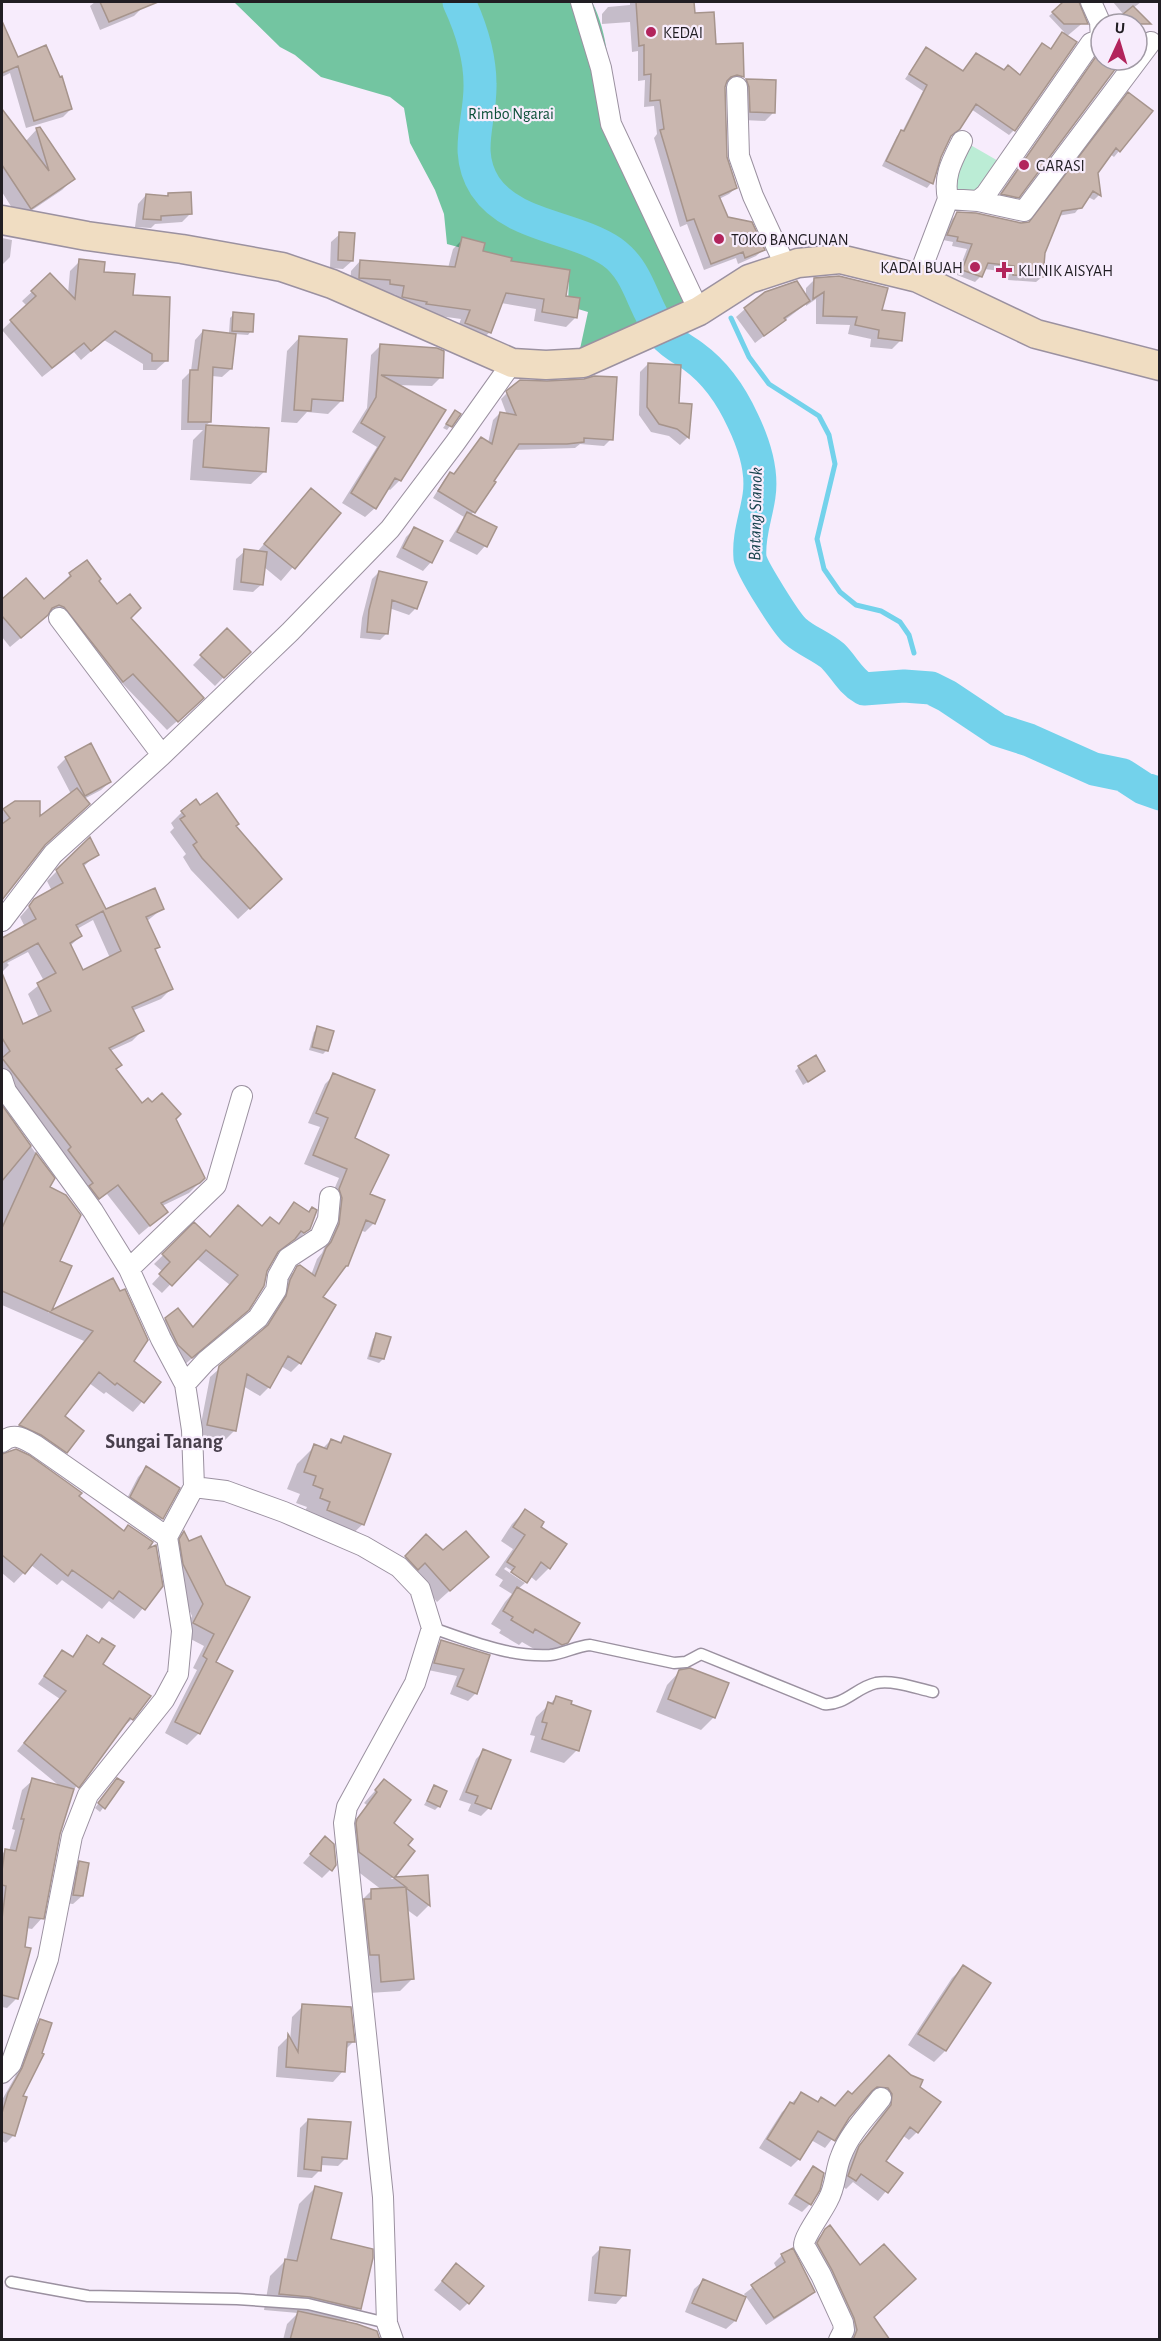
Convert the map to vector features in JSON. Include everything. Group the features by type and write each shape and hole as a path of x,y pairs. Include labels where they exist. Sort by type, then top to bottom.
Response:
{"main road":[{"path":"2,220 282,267 332,284 512,363 546,365 583,363 699,312 749,279 798,263 840,259 918,278 1036,334 1160,366"}],"street":[{"path":"581,2 601,68 611,124 699,312"},
{"path":"978,201 986,194 1089,46"},
{"path":"948,199 978,201 1024,211 1127,72"},
{"path":"737,87 739,156 753,196 786,267"},
{"path":"918,278 948,199 945,186 947,171 962,141"},
{"path":"2,921 53,854 162,755 290,632 390,529 512,363"},
{"path":"59,618 162,755"},
{"path":"2,1079 6,1091 93,1212 129,1269 161,1339 185,1384 192,1430 194,1487 167,1537 182,1631 178,1674 164,1700 88,1795 72,1836 48,1959 11,2064 2,2073"},
{"path":"129,1269 216,1185 242,1096"},
{"path":"185,1384 206,1361 258,1318 276,1290 278,1276 288,1258 320,1237 328,1219 330,1197"},
{"path":"2,1442 9,1436 19,1436 35,1445 167,1537"},
{"path":"194,1487 226,1491 284,1512 363,1546 399,1567 420,1589 432,1628 415,1683 347,1807 344,1823 383,2197 390,2332"},
{"path":"839,2340 844,2330 843,2323 804,2245 804,2240 819,2219 832,2193 836,2169 842,2153 852,2135 881,2098"}],"lane":[{"path":"432,1628 507,1652 552,1655 578,1646 590,1645 680,1663 700,1654 824,1704 832,1705 843,1701 861,1688 885,1682 933,1692"},
{"path":"11,2282 88,2296 237,2299 308,2304 390,2332"}],"green space":[{"name":"Rimbo Ngarai","path":"234,2 592,2 605,39 613,91 623,129 651,199 695,290 740,297 575,372 588,312 568,306 569,277 447,244 444,214 435,190 410,143 404,108 390,97 321,77 295,55 280,47"},
{"path":"967,143 1000,162 978,194 952,190"}],"building":[{"path":"100,2 158,2 109,22"},
{"path":"636,2 694,2 695,13 714,12 716,44 743,43 744,77 737,75 731,77 725,87 727,157 737,188 719,196 728,217 752,222 765,250 745,258 743,252 711,264 694,219 687,221 660,130 664,129 660,100 650,101 651,74 644,75 644,45 639,46"},
{"path":"1063,2 1079,2 1088,24 1064,24 1052,12"},
{"path":"1133,6 1139,12 1126,12"},
{"path":"2,21 18,57 46,45 60,77 62,76 72,109 34,121 18,66 2,73"},
{"path":"1062,32 1077,42 1015,131 976,104 960,129 951,136 941,157 933,184 886,161 927,85 909,74 926,47 963,71 976,53 1004,70 1008,65 1020,75 1042,43 1051,49"},
{"path":"1089,67 1089,72 1113,72 1019,198 1001,194"},
{"path":"746,79 776,80 775,113 750,112 749,87"},
{"path":"1128,92 1153,111 1120,152 1116,148 1098,173 1101,196 1093,191 1082,208 1062,211 1045,253 1043,277 1013,275 1014,266 988,263 982,277 962,270 972,244 957,241 958,237 947,235 957,212 976,213 1021,223 1029,222"},
{"path":"2,109 49,171 36,128 40,127 75,179 31,209 2,165"},
{"path":"191,192 192,214 161,216 161,220 143,219 146,194 168,196 168,193"},
{"path":"339,232 355,233 353,261 338,260"},
{"path":"462,237 485,243 483,251 512,258 511,261 570,270 566,296 580,298 577,318 542,312 544,299 506,293 491,333 465,323 470,310 426,304 427,302 402,297 404,286 390,284 390,280 359,278 360,260 455,267"},
{"path":"79,259 105,262 104,272 135,274 133,295 170,297 168,361 152,361 152,354 115,331 91,351 84,343 52,368 10,320 36,296 31,291 50,273 75,299"},
{"path":"839,276 888,288 882,310 905,313 902,341 878,338 879,330 855,325 857,317 823,316 824,292 813,299 814,278"},
{"path":"797,281 810,301 784,318 786,320 764,336 744,308 765,292"},
{"path":"233,312 254,314 253,332 232,331"},
{"path":"203,330 236,334 232,369 213,367 211,422 188,422 190,370 198,370"},
{"path":"299,336 347,339 343,401 312,399 311,411 294,410"},
{"path":"380,344 437,348 444,351 443,378 381,375 446,410 401,481 395,478 376,509 351,493 385,437 361,423 376,397"},
{"path":"648,363 681,365 679,403 692,404 689,438 677,429 659,424 647,407"},
{"path":"594,376 617,377 613,440 584,438 584,442 567,444 519,444 475,513 438,491 450,472 454,474 481,437 492,444 500,412 516,415 506,391 520,380 584,379"},
{"path":"455,410 461,414 452,427 446,424"},
{"path":"206,425 269,428 266,472 203,467"},
{"path":"311,488 341,513 295,569 264,544"},
{"path":"467,512 497,527 487,547 457,532"},
{"path":"414,527 443,541 432,563 403,548"},
{"path":"244,549 267,552 263,585 241,582"},
{"path":"87,560 101,579 99,581 117,604 130,594 141,608 131,618 204,698 178,722 133,674 123,682 64,607 59,605 52,608 48,615 21,638 2,616 2,599 26,578 44,599 71,576 69,573"},
{"path":"379,571 427,582 417,609 392,600 388,634 367,632 369,610"},
{"path":"227,628 251,652 224,678 200,655"},
{"path":"91,743 111,782 85,796 65,757"},
{"path":"77,788 90,804 45,845 2,900 2,824 10,818 3,809 15,801 40,801 40,816"},
{"path":"217,793 239,824 236,826 282,879 250,909 202,858 193,845 197,842 180,819 185,816 181,811 196,799 200,805"},
{"path":"90,837 99,855 83,864 106,909 155,888 164,909 146,917 160,947 155,949 173,989 132,1007 144,1031 109,1048 122,1065 116,1069 142,1103 148,1098 152,1102 162,1093 181,1114 176,1119 205,1178 200,1183 161,1203 168,1212 150,1226 118,1185 99,1199 89,1186 93,1183 68,1150 71,1147 2,1058 10,1051 2,1038 2,973 23,1024 51,1011 37,983 56,973 38,943 2,963 2,938 36,919 29,906 34,899 63,883 56,870","holes":["103,911 121,951 83,970 70,943 82,936 76,925"]},
{"path":"317,1026 334,1031 328,1051 312,1047"},
{"path":"816,1055 825,1071 808,1082 798,1066"},
{"path":"333,1073 375,1090 355,1138 389,1155 370,1194 385,1200 375,1224 366,1220 348,1266 323,1297 336,1305 301,1364 288,1356 270,1388 247,1374 236,1431 207,1425 219,1366 268,1325 286,1296 297,1266 300,1265 315,1276 339,1224 342,1198 339,1189 347,1169 313,1155 328,1118 316,1113"},
{"path":"2,1105 31,1146 2,1181"},
{"path":"36,1153 55,1178 50,1187 66,1195 81,1215 60,1261 72,1266 52,1310 113,1278 120,1291 125,1289 148,1340 134,1361 161,1382 144,1403 99,1372 65,1416 84,1431 67,1453 41,1435 19,1425 93,1331 2,1291 2,1228"},
{"path":"294,1202 309,1212 312,1207 317,1210 310,1229 304,1233 301,1231 295,1239 278,1252 267,1271 264,1286 249,1310 192,1358 178,1345 165,1318 178,1308 193,1327 238,1275 206,1250 172,1286 159,1274 170,1262 162,1254 194,1222 210,1237 238,1205 262,1226 270,1217 279,1224"},
{"path":"376,1333 391,1337 384,1359 370,1356"},
{"path":"344,1436 391,1454 364,1525 327,1510 330,1502 320,1498 323,1489 313,1485 316,1476 304,1472 314,1444 327,1449 331,1439 341,1443"},
{"path":"16,1449 29,1455 82,1493 79,1496 124,1531 128,1525 153,1542 149,1548 156,1545 163,1586 145,1610 119,1591 113,1599 72,1570 68,1576 41,1554 25,1574 2,1555 2,1454"},
{"path":"146,1466 180,1488 163,1519 130,1497"},
{"path":"525,1509 544,1522 541,1527 567,1544 550,1569 541,1562 527,1583 511,1572 515,1567 507,1562 525,1535 513,1527"},
{"path":"184,1531 189,1541 201,1536 226,1585 250,1597 216,1662 233,1671 200,1734 175,1722 207,1659 203,1656 214,1634 193,1623 203,1604 183,1564 179,1539"},
{"path":"466,1531 489,1557 450,1591 425,1563 418,1570 405,1556 426,1534 443,1550"},
{"path":"517,1587 580,1623 568,1643 562,1645 535,1629 533,1633 511,1620 513,1617 503,1611"},
{"path":"87,1635 99,1643 102,1638 115,1646 103,1664 151,1696 133,1720 130,1718 79,1788 24,1743 66,1691 44,1676 62,1650 73,1657"},
{"path":"441,1640 490,1655 477,1694 457,1686 464,1669 434,1663"},
{"path":"690,1668 729,1683 715,1718 668,1699 679,1670"},
{"path":"556,1696 591,1711 579,1751 542,1739 547,1723 542,1722 548,1702 553,1704"},
{"path":"483,1749 511,1760 491,1809 475,1803 478,1796 466,1792"},
{"path":"32,1778 74,1789 60,1834 44,1919 29,1917 25,1947 31,1948 18,1999 2,1995 2,1919 6,1886 2,1885 2,1871 5,1849 16,1851 24,1819 21,1819"},
{"path":"117,1778 124,1782 105,1809 98,1803"},
{"path":"384,1779 411,1800 394,1823 413,1839 408,1845 415,1851 395,1877 428,1875 430,1906 406,1888 414,1979 381,1982 379,1955 370,1955 364,1899 371,1899 371,1889 406,1887 359,1852 356,1823"},
{"path":"434,1785 447,1791 440,1807 427,1801"},
{"path":"325,1836 334,1844 336,1865 332,1871 310,1854"},
{"path":"79,1861 89,1863 83,1896 73,1895"},
{"path":"963,1965 991,1983 946,2051 918,2034"},
{"path":"302,2004 351,2007 355,2042 347,2042 345,2072 286,2067 288,2034 298,2052"},
{"path":"40,2019 52,2023 42,2053 44,2054 23,2096 27,2097 15,2136 2,2132 2,2113 8,2093 22,2068"},
{"path":"889,2055 911,2075 923,2080 920,2087 941,2102 918,2133 910,2127 886,2161 903,2173 888,2193 861,2174 856,2181 848,2176 859,2146 891,2105 892,2094 888,2088 877,2087 872,2091 849,2118 835,2141 818,2131 800,2160 767,2139 790,2102 794,2104 801,2092 818,2102 821,2097 835,2106 848,2091 852,2094"},
{"path":"308,2119 351,2122 347,2159 322,2157 321,2171 304,2169"},
{"path":"813,2166 824,2173 820,2190 811,2205 795,2195"},
{"path":"315,2186 342,2193 331,2239 373,2249 361,2309 310,2297 279,2294 285,2259 297,2261"},
{"path":"830,2225 860,2265 884,2244 916,2279 874,2317 890,2340 853,2340 857,2330 854,2318 817,2243"},
{"path":"600,2247 630,2250 626,2296 595,2293"},
{"path":"793,2248 815,2292 774,2318 751,2285 785,2262 781,2254"},
{"path":"456,2263 484,2286 469,2304 442,2281"},
{"path":"703,2279 746,2297 736,2321 692,2303"},
{"path":"298,2311 357,2324 377,2331 380,2340 290,2340"}],"waterway":[{"name":"Batang Sianok","path":"459,2 477,52 480,98 474,148 475,160 485,186 497,200 511,210 544,225 597,243 612,252 629,269 655,322 665,336 702,363 723,386 747,430 759,467 760,486 751,534 750,558 777,607 795,631 833,656 851,678 864,689 904,686 931,688 998,730 1029,740 1094,769 1123,775 1143,788 1160,794"},
{"path":"731,318 749,357 769,384 819,416 829,435 835,464 817,539 824,569 840,592 856,605 881,611 900,622 909,635 914,653"}],"place":[{"name":"KEDAI","path":"651,32"},
{"name":"GARASI","path":"1024,165"},
{"name":"TOKO BANGUNAN","path":"719,239"},
{"name":"KADAI BUAH","path":"975,267"},
{"name":"KLINIK AISYAH","path":"1004,270"}],"district":[{"name":"Sungai Tanang","path":"164,1441"}]}
